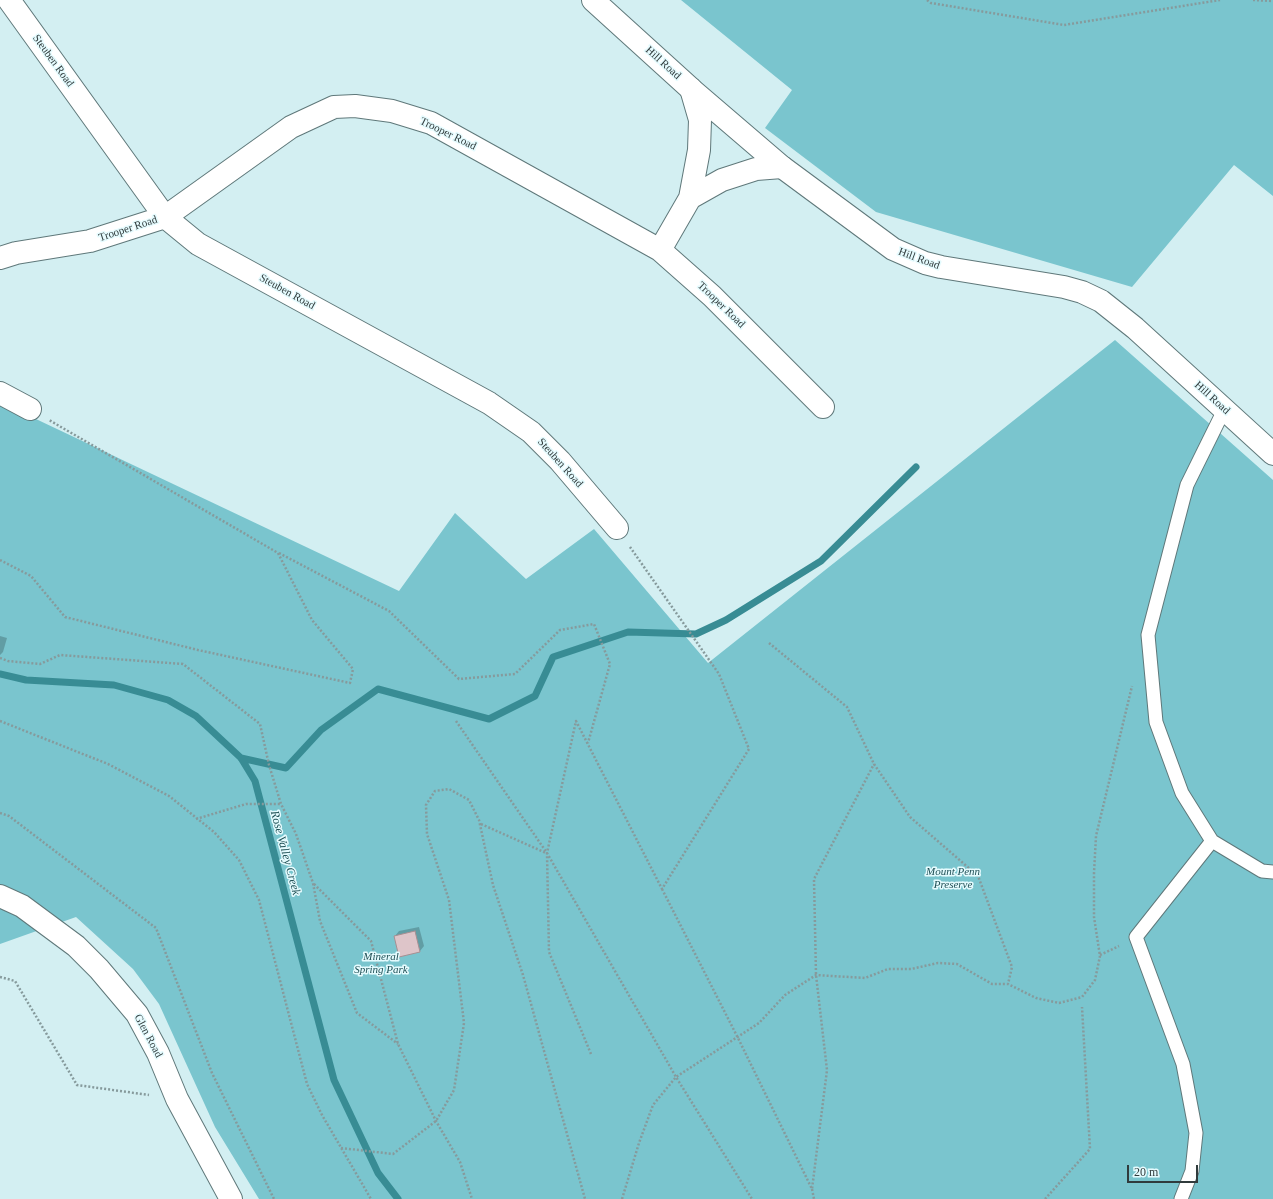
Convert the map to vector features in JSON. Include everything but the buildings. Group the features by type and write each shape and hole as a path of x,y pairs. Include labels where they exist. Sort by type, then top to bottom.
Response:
{"street":[{"name":"Steuben Road","path":"9,0 165,217 198,244 489,403 531,432 560,461 618,528"},
{"name":"Hill Road","path":"593,0 691,89 782,167 893,249 925,263 941,267 1064,286 1082,292 1101,301 1135,328 1273,454"},
{"path":"660,250 690,198 699,150 700,120 691,89"},
{"name":"Trooper Road","path":"0,258 90,241 165,217 291,127 334,107 355,106 392,111 431,123 660,250 712,296 823,406"},
{"path":"690,198 722,180 756,169 782,167"},
{"path":"0,393 30,409"},
{"name":"Glen Road","path":"0,896 22,906 76,946 99,969 137,1014 158,1053 177,1099 232,1199"}],"lane":[{"path":"1224,410 1187,485 1148,635 1156,722 1182,793 1212,841 1262,871 1273,872"},
{"path":"1181,1199 1192,1171 1196,1133 1183,1064 1136,937 1212,841"}],"path":[{"path":"927,0 931,3 1064,25 1220,0"},
{"path":"1253,0 1273,1"},
{"path":"30,409 278,553 389,611 459,679 515,674 560,630 594,624 610,664 588,744"},
{"path":"618,528 719,674 749,749 662,889"},
{"path":"0,560 31,576 66,617 198,650 350,683 353,669 312,620 278,553"},
{"path":"769,643 847,707 874,764 910,817 978,876 1012,967 1008,984"},
{"path":"0,658 8,661 40,664 60,655 183,664 260,724 269,766 281,804 296,834 313,883 320,921 357,1013 398,1044"},
{"path":"622,1199 639,1143 653,1105 676,1077 759,1023 786,995 816,975 865,978 888,969 911,969 938,963 957,964 992,984 1008,984 1036,998 1058,1003 1082,997 1095,980 1100,956 1094,917 1096,836 1133,683"},
{"path":"456,721 547,853 676,1077 752,1199"},
{"path":"591,1054 549,952 547,853 576,721 738,1038 812,1190 814,1199"},
{"path":"0,722 108,764 169,796 214,832 239,860 259,900 307,1084 322,1115 371,1199"},
{"path":"812,1190 827,1070 816,975 814,879 874,764"},
{"path":"341,1148 393,1154 436,1121 454,1090 464,1023 449,900 428,834 426,805 435,791 450,789 469,800 480,824 493,885 522,975 585,1199"},
{"path":"196,819 246,804 281,804"},
{"path":"0,813 9,816 156,928 212,1073 274,1199"},
{"path":"480,824 547,853"},
{"path":"313,883 371,941 398,1044 436,1121 460,1162 472,1199"},
{"path":"0,977 15,981 78,1085 177,1099"},
{"path":"1045,1199 1090,1149 1082,1007"}],"green space":[{"path":"681,0 1273,0 1273,196 1234,165 1132,287 876,212 765,128 792,90"},
{"name":"Mount Penn Preserve","path":"1115,340 1273,480 1273,1199 259,1199 215,1127 159,1004 133,969 76,917 0,944 0,402 399,591 455,513 526,579 594,529 708,663"}],"waterway":[{"path":"241,758 286,768 321,730 378,689 489,719 535,696 553,657 628,632 696,634 726,620 821,561 916,467"},
{"name":"Rose Valley Creek","path":"0,674 26,680 114,685 168,700 196,716 241,758 255,781 334,1080 378,1173 398,1199"}],"park label":[{"name":"Mineral Spring Park","path":"381,963"}]}
